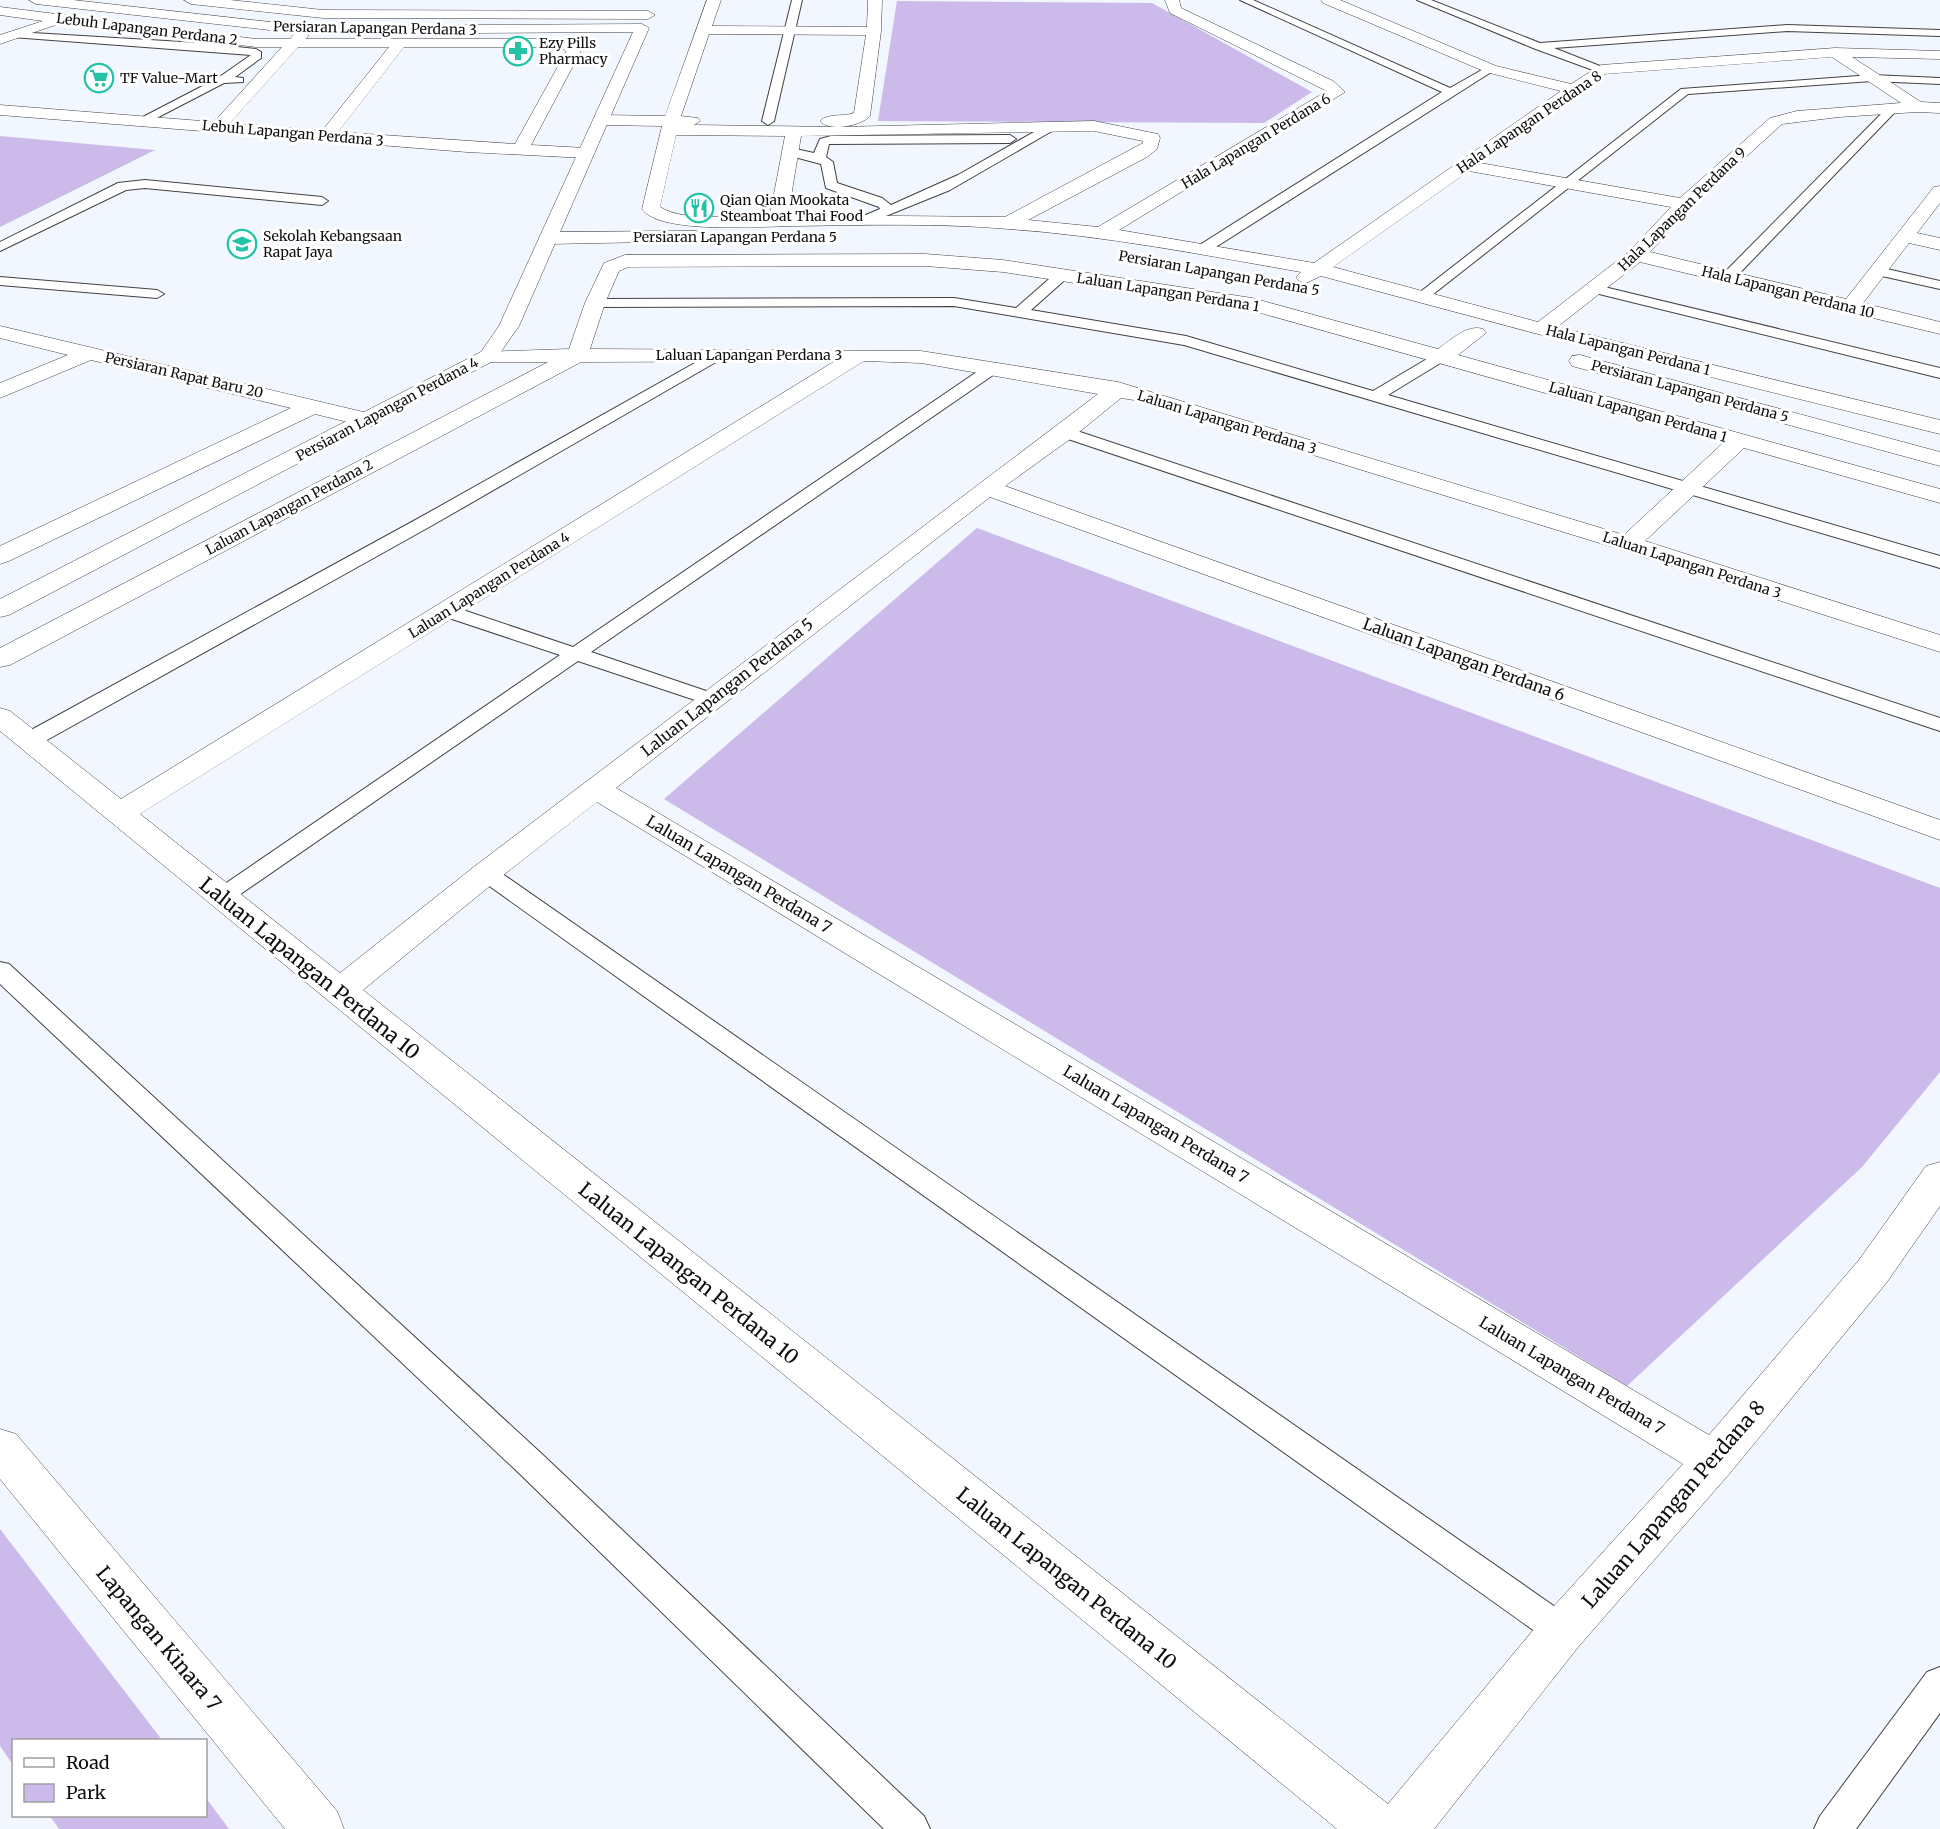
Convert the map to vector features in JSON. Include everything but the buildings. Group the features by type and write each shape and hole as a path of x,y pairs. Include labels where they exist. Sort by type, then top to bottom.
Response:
{"street":[{"name":"Persiaran Lapangan Perdana 3","path":"36,0 306,30 645,21"},
{"name":"Persiaran Lapangan Perdana 3","path":"191,0 323,14 645,21"},
{"name":"Persiaran Lapangan Perdana 4","path":"0,609 488,356 509,326 655,0"},
{"path":"714,0 670,126 651,209 663,217 694,221 866,220 1008,223 1101,233 1203,249 1318,280"},
{"path":"670,126 768,121 848,121 862,116 874,31 875,0"},
{"name":"Hala Lapangan Perdana 6","path":"1101,233 1337,92 1328,84 1175,10 1172,0"},
{"path":"1328,0 1491,69 1571,89"},
{"name":"Lebuh Lapangan Perdana 2","path":"0,11 256,43 550,43 570,45 575,49 520,150"},
{"path":"0,40 62,19"},
{"path":"218,127 306,30"},
{"path":"703,30 874,31"},
{"path":"326,136 400,43"},
{"path":"1835,52 1917,107"},
{"name":"Hala Lapangan Perdana 8","path":"1318,280 1465,165 1601,70 1835,52 1940,56"},
{"name":"Hala Lapangan Perdana 9","path":"1541,329 1596,289 1637,255 1684,204 1776,121 1797,116 1893,108 1940,108"},
{"name":"Lebuh Lapangan Perdana 3","path":"0,110 326,136 586,153"},
{"path":"601,120 794,132 1094,126 1152,138 1151,144 1141,153 1008,223"},
{"path":"778,221 794,132"},
{"path":"1465,165 1684,204"},
{"path":"1850,307 1940,191"},
{"path":"1904,236 1940,244"},
{"name":"Persiaran Lapangan Perdana 5","path":"548,238 946,238 1074,249"},
{"name":"Persiaran Lapangan Perdana 5","path":"1108,254 1178,265"},
{"name":"Hala Lapangan Perdana 10","path":"1637,255 1940,328"},
{"name":"Laluan Lapangan Perdana 1","path":"578,355 595,303 611,267 618,263 632,261 925,260 1003,266 1252,304 1940,496"},
{"name":"Persiaran Lapangan Perdana 5","path":"1248,277 1295,284 1318,280"},
{"name":"Hala Lapangan Perdana 1","path":"1318,280 1422,296 1541,329 1940,428"},
{"path":"1454,327 1499,339"},
{"name":"Persiaran Rapat Baru 20","path":"0,332 368,420"},
{"path":"1442,356 1476,333"},
{"path":"0,391 90,353"},
{"name":"Laluan Lapangan Perdana 2","path":"0,659 578,355"},
{"name":"Laluan Lapangan Perdana 3","path":"488,356 860,355 921,357 1118,389 1628,544 1940,644"},
{"name":"Laluan Lapangan Perdana 4","path":"118,814 860,355"},
{"name":"Persiaran Lapangan Perdana 5","path":"1567,357 1940,459"},
{"name":"Laluan Lapangan Perdana 5","path":"340,991 486,873 987,488 1065,432 1118,389"},
{"path":"0,556 314,406"},
{"path":"1628,544 1738,441"},
{"name":"Laluan Lapangan Perdana 6","path":"987,488 1940,831"},
{"name":"Laluan Lapangan Perdana 10","path":"15,729 1378,1829"},
{"name":"Laluan Lapangan Perdana 7","path":"597,789 1714,1460"},
{"name":"Laluan Lapangan Perdana 8","path":"1401,1829 1562,1631 1714,1460 1874,1270 1940,1176"},
{"name":"Lapangan Kinara 7","path":"0,1447 318,1829"}],"lane":[{"path":"768,121 797,0"},
{"path":"1245,0 1450,92"},
{"path":"1422,0 1601,70"},
{"path":"1537,46 1787,28 1940,33"},
{"path":"16,34 256,52 256,58 222,80 143,121"},
{"path":"1203,249 1450,92 1491,69"},
{"path":"1422,296 1685,91 1872,78 1940,81"},
{"path":"222,80 261,80"},
{"path":"1728,277 1893,108"},
{"path":"866,220 884,205 982,156 1026,128"},
{"path":"791,152 827,162 831,185 840,192 884,205 909,203 988,164 1048,128"},
{"path":"819,158 824,142 831,140 1010,139"},
{"path":"0,247 123,186 145,184 322,201"},
{"path":"1878,271 1940,285"},
{"path":"1019,313 1062,275"},
{"path":"0,281 157,294"},
{"path":"1596,289 1940,373"},
{"path":"595,303 954,302 1186,341 1377,395 1940,562"},
{"path":"15,729 425,522 718,355"},
{"path":"1377,395 1442,356"},
{"path":"221,897 993,368"},
{"path":"1065,432 1940,725"},
{"path":"447,611 711,699"},
{"path":"486,873 1562,1631"},
{"path":"0,970 532,1465 911,1829"},
{"path":"1833,1829 1940,1684"}],"green space":[{"path":"897,1 1152,3 1312,92 1264,123 878,121"},
{"path":"0,136 155,150 0,227"},
{"path":"977,528 1940,888 1940,1072 1862,1167 1627,1386 664,799"},
{"path":"0,1529 161,1739 12,1739 12,1764 0,1746"},
{"path":"207,1799 229,1829 59,1829 51,1817 207,1817"}],"place":[{"name":"Ezy Pills Pharmacy","path":"518,51"},
{"name":"TF Value-Mart","path":"99,78"},
{"name":"Qian Qian Mookata Steamboat Thai Food","path":"699,208"},
{"name":"Sekolah Kebangsaan Rapat Jaya","path":"242,244"}]}
